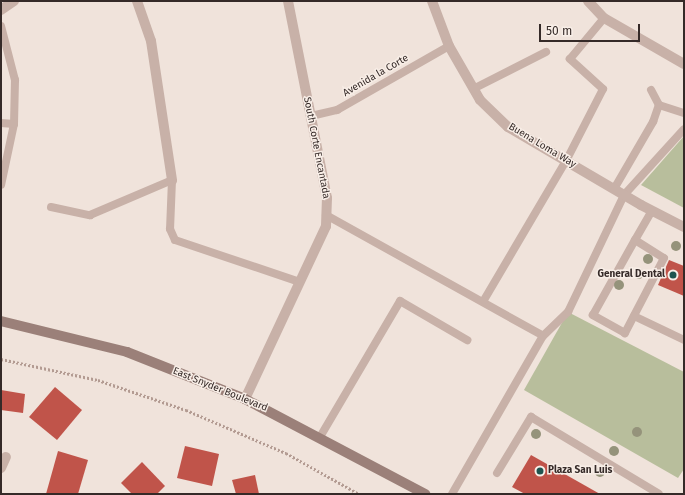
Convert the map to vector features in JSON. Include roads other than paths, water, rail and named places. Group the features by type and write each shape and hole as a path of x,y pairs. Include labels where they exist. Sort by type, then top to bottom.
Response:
{"street":[{"path":"1,10 14,1"},
{"path":"137,1 151,41 172,180"},
{"name":"South Corte Encantada","path":"245,399 326,226 327,198 288,1"},
{"name":"Buena Loma Way","path":"432,1 449,46 473,89 480,100 508,127 652,211 684,227"},
{"path":"588,1 604,18 684,64"},
{"name":"East Snyder Boulevard","path":"1,321 127,352 245,399 320,437 425,494"},
{"path":"1,468 6,457"}],"lane":[{"path":"484,300 566,161 603,89 570,59 604,18"},
{"path":"1,26 15,80 14,124 1,185"},
{"name":"Avenida la Corte","path":"310,116 337,110 449,46"},
{"path":"473,89 546,52"},
{"path":"651,90 659,105 684,113"},
{"path":"614,189 653,122 659,105"},
{"path":"1,123 14,124"},
{"path":"452,494 543,336 568,312 624,195 684,129"},
{"path":"51,207 90,215 172,180 170,229 175,240 300,282"},
{"path":"635,240 664,258 625,333 593,315 635,240 652,211"},
{"path":"326,215 484,300 543,336"},
{"path":"320,437 400,301 467,340"},
{"path":"634,316 684,340"},
{"path":"497,473 531,417 659,494"}],"place":[{"name":"General Dental","path":"673,275"},
{"name":"Plaza San Luis","path":"540,471"}]}
